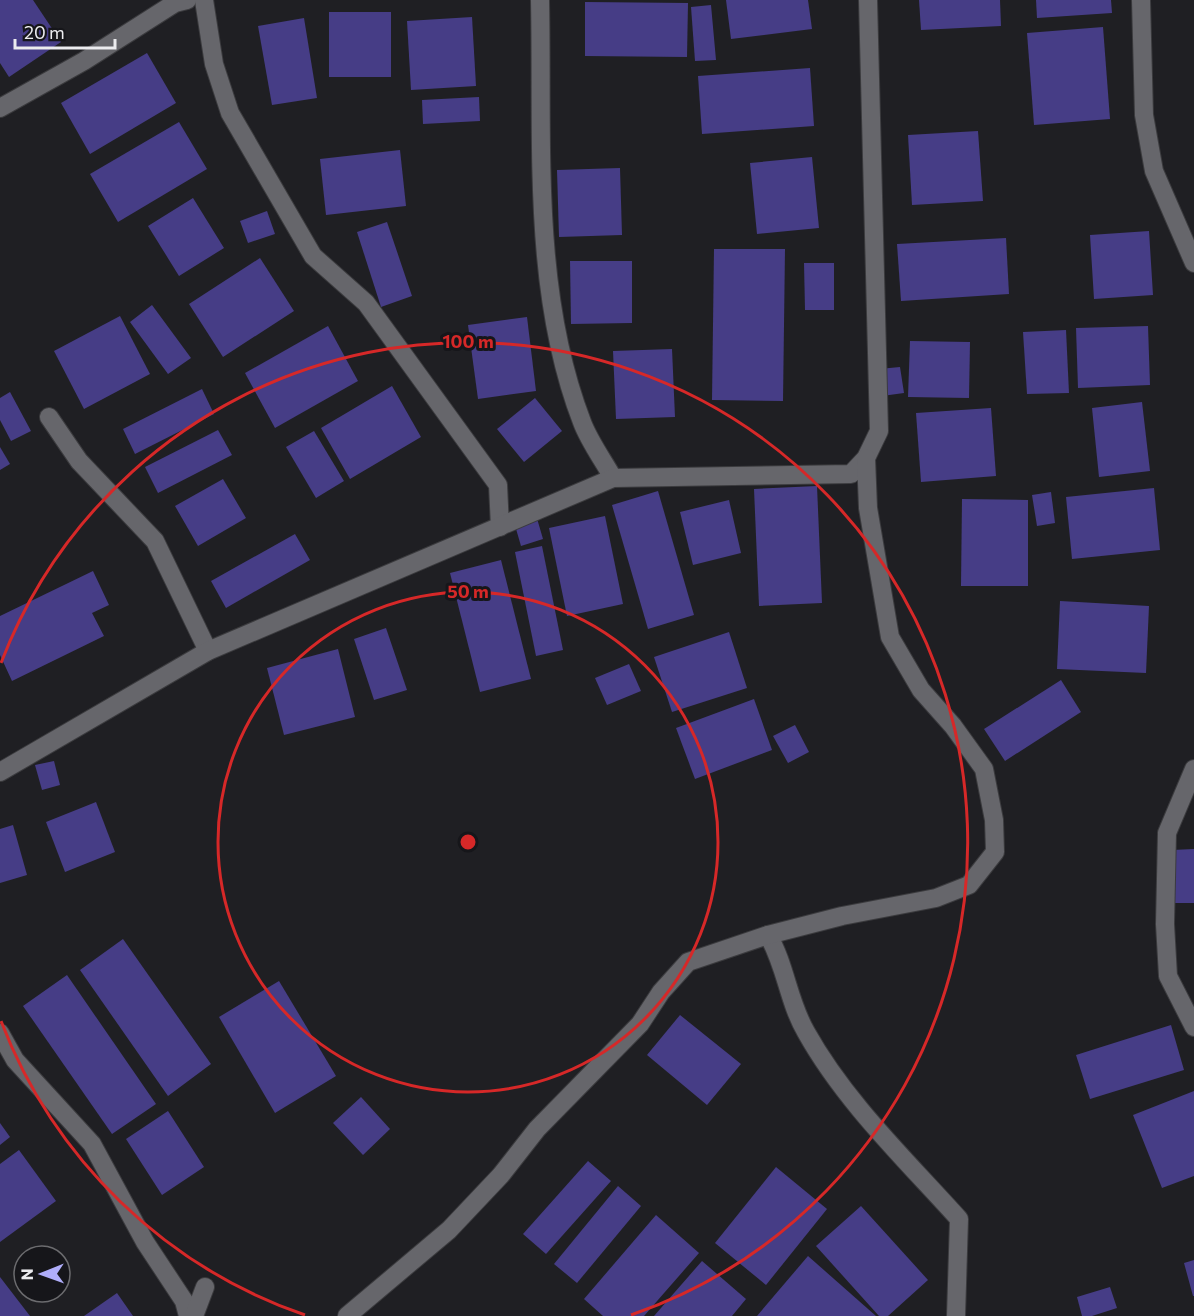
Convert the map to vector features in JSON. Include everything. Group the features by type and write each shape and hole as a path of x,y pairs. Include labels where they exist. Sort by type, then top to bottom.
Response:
{"street":[{"path":"0,108 84,61 175,3 187,0"},
{"path":"204,0 214,64 230,113 313,256 366,303 498,485 500,527"},
{"path":"540,0 544,209 550,287 563,363 582,424 613,478"},
{"path":"0,772 208,651 613,478 850,474 866,458 879,431 868,0"},
{"path":"1142,0 1144,115 1154,171 1194,263"},
{"path":"48,417 79,461 155,541 208,651"},
{"path":"347,1316 448,1230 501,1175 537,1129 640,1024 661,992 688,962 768,935 842,916 936,898 969,885 995,852 994,820 984,769 953,726 921,690 890,637 870,519 866,458"},
{"path":"1194,769 1188,792 1167,833 1165,924 1168,976 1194,1027"},
{"path":"768,935 781,958 789,999 806,1033 874,1125 959,1219 956,1316"},
{"path":"0,1033 15,1060 92,1144 145,1242 190,1312 205,1287"}],"building":[{"path":"0,0 33,0 61,42 9,77 0,63"},
{"path":"726,0 808,0 812,29 731,39"},
{"path":"919,0 1000,0 1001,26 921,30"},
{"path":"1036,0 1111,0 1112,13 1037,18"},
{"path":"585,2 688,3 687,57 585,56"},
{"path":"711,5 716,60 695,61 691,7"},
{"path":"329,12 391,12 391,77 329,77"},
{"path":"472,17 476,86 411,90 407,21"},
{"path":"304,18 317,98 272,105 258,26"},
{"path":"1103,27 1110,119 1034,125 1027,33"},
{"path":"147,53 176,103 90,154 61,103"},
{"path":"810,68 814,126 702,134 698,76"},
{"path":"479,97 480,121 423,124 422,100"},
{"path":"179,122 207,169 118,222 90,174"},
{"path":"978,131 983,201 912,205 908,135"},
{"path":"400,150 406,206 326,215 320,159"},
{"path":"812,157 819,228 757,234 750,163"},
{"path":"620,168 622,235 559,237 557,170"},
{"path":"193,198 224,248 179,276 148,226"},
{"path":"267,211 275,234 248,243 240,221"},
{"path":"387,222 412,296 381,307 357,232"},
{"path":"1149,231 1153,295 1094,299 1090,235"},
{"path":"1006,238 1009,294 901,301 897,244"},
{"path":"714,249 785,249 783,401 712,400"},
{"path":"260,258 294,311 223,357 189,304"},
{"path":"570,261 632,261 632,323 571,324"},
{"path":"804,263 834,263 834,310 805,310"},
{"path":"152,305 191,358 168,374 130,322"},
{"path":"120,316 150,374 84,409 54,351"},
{"path":"527,317 536,391 478,399 468,325"},
{"path":"328,326 358,381 275,428 245,373"},
{"path":"1148,326 1150,385 1078,388 1076,328"},
{"path":"1066,330 1069,393 1027,394 1023,332"},
{"path":"910,341 970,342 969,398 908,397"},
{"path":"672,349 675,417 616,419 613,351"},
{"path":"900,367 904,393 882,396 879,369"},
{"path":"392,386 421,437 350,479 321,428"},
{"path":"202,389 214,414 135,454 123,429"},
{"path":"10,392 31,431 11,441 0,420 0,398"},
{"path":"535,398 562,431 524,462 497,429"},
{"path":"1142,402 1150,471 1099,477 1092,408"},
{"path":"991,408 996,476 921,482 916,413"},
{"path":"218,430 232,455 158,493 145,467"},
{"path":"314,431 344,481 316,498 286,447"},
{"path":"0,447 10,464 0,470"},
{"path":"223,479 246,518 198,546 175,506"},
{"path":"817,486 822,603 759,606 754,489"},
{"path":"1154,488 1160,550 1072,559 1066,497"},
{"path":"658,491 694,615 648,629 612,505"},
{"path":"1051,492 1055,523 1037,526 1032,495"},
{"path":"962,499 1028,500 1028,586 961,586"},
{"path":"729,500 741,553 693,565 680,512"},
{"path":"536,515 543,539 521,546 514,522"},
{"path":"605,516 623,604 567,616 549,528"},
{"path":"295,534 310,560 226,608 211,581"},
{"path":"542,546 563,650 536,656 515,552"},
{"path":"501,560 531,679 480,692 450,573"},
{"path":"93,571 109,605 92,613 104,636 12,681 0,655 0,616"},
{"path":"1060,601 1149,606 1146,673 1057,669"},
{"path":"386,628 407,690 374,700 354,639"},
{"path":"729,632 747,688 672,712 654,657"},
{"path":"338,649 355,717 284,735 267,668"},
{"path":"629,664 641,691 607,705 595,678"},
{"path":"1061,680 1081,712 1005,761 984,729"},
{"path":"754,699 772,750 695,779 676,728"},
{"path":"795,725 809,752 788,763 773,736"},
{"path":"54,761 60,785 42,790 35,765"},
{"path":"96,802 115,852 65,872 46,822"},
{"path":"13,825 27,875 0,883 0,829"},
{"path":"1194,849 1194,903 1173,903 1172,850"},
{"path":"123,939 211,1064 168,1096 80,970"},
{"path":"67,975 156,1104 112,1134 23,1006"},
{"path":"279,981 336,1076 275,1113 219,1017"},
{"path":"680,1015 741,1064 707,1105 647,1055"},
{"path":"1171,1025 1184,1070 1090,1099 1076,1055"},
{"path":"1194,1091 1194,1176 1162,1188 1133,1115"},
{"path":"361,1097 390,1129 363,1155 333,1123"},
{"path":"168,1111 204,1167 162,1195 126,1139"},
{"path":"0,1123 10,1137 0,1145"},
{"path":"19,1150 56,1201 0,1242 0,1164"},
{"path":"588,1161 611,1181 546,1254 523,1234"},
{"path":"776,1167 827,1209 766,1285 715,1243"},
{"path":"618,1186 641,1206 577,1283 554,1264"},
{"path":"861,1206 928,1280 888,1316 879,1316 816,1246"},
{"path":"656,1215 699,1253 644,1316 603,1316 584,1299"},
{"path":"808,1256 876,1316 757,1316"},
{"path":"1194,1260 1194,1296 1193,1296 1184,1263"},
{"path":"702,1261 746,1299 732,1316 654,1316"},
{"path":"0,1277 12,1293 12,1304 21,1304 30,1316 0,1316"},
{"path":"1110,1287 1117,1308 1092,1316 1082,1316 1077,1297"},
{"path":"117,1293 133,1316 84,1316"}]}
